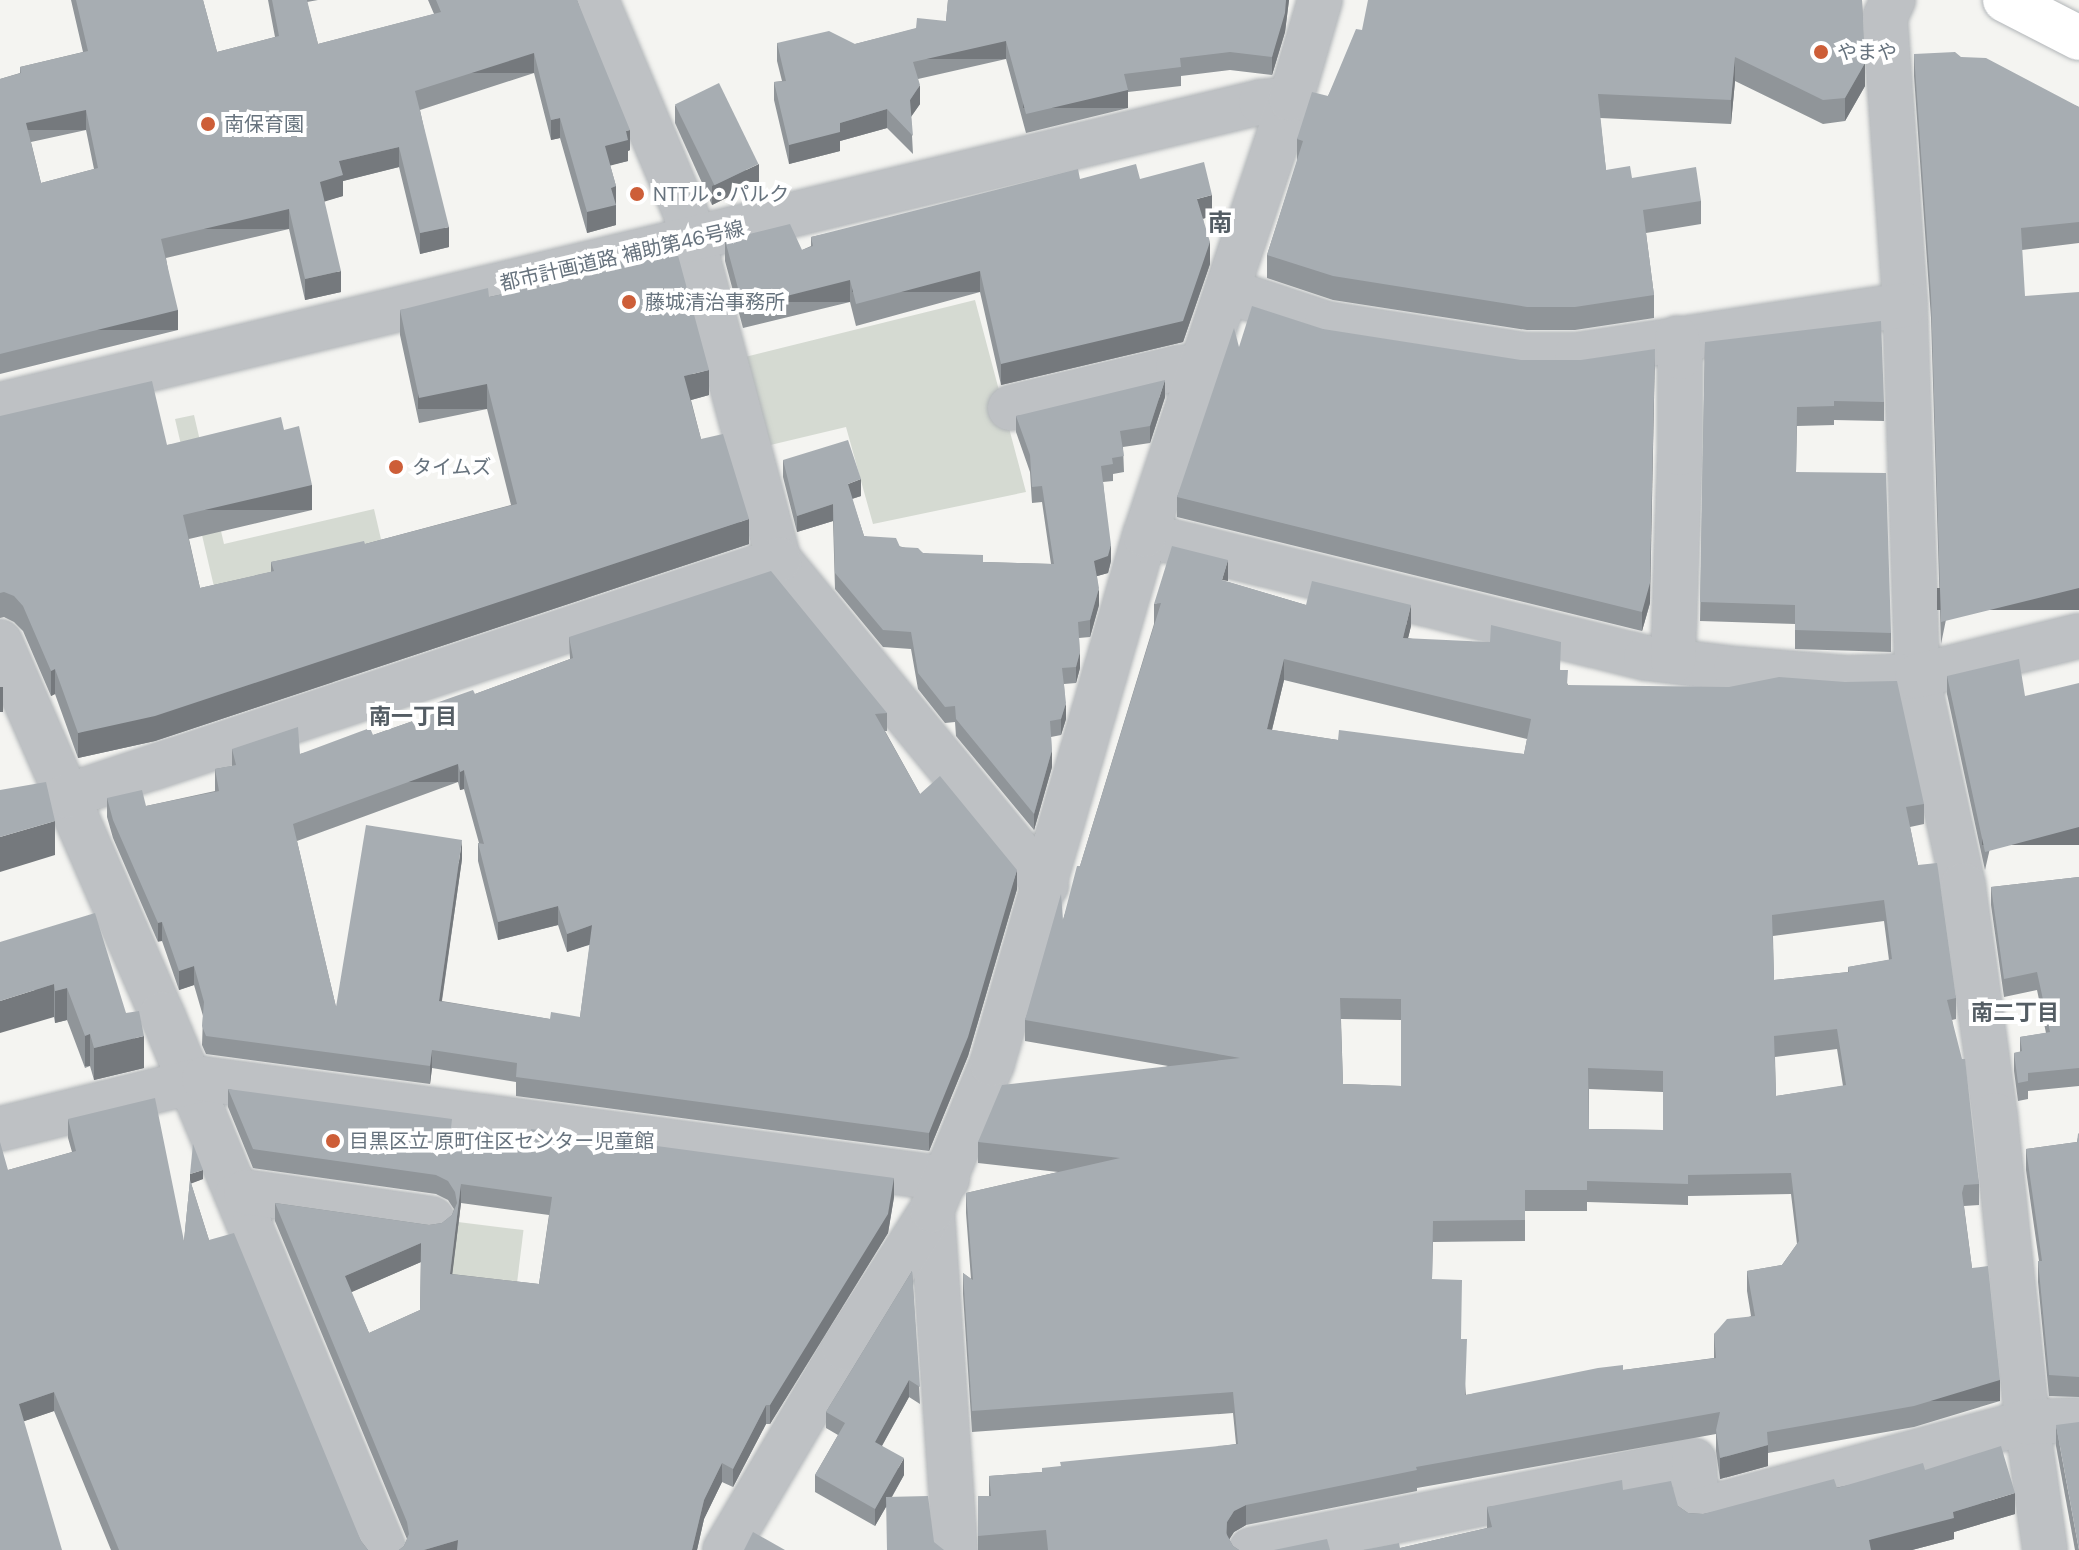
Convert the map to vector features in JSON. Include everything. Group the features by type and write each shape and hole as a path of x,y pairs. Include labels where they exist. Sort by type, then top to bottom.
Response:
{"main road":[{"path":"2005,0 2079,38"}],"street":[{"path":"596,0 686,214 690,240 779,560 1046,885"},
{"path":"725,1550 939,1194 992,1064 1145,535 1291,99 1320,0"},
{"path":"1893,0 1885,17 1905,305 1917,676 1963,885 1995,1115 2027,1422 2045,1550"},
{"name":"都市計画道路 補助第46号線","path":"0,405 1261,102 1291,99"},
{"path":"1227,291 1327,324 1525,355 1577,355 1905,305"},
{"path":"1673,661 1680,453 1680,357 1677,338"},
{"path":"1010,408 1178,368 1200,366"},
{"path":"1145,535 1673,661 1847,678 1917,676 2079,636"},
{"path":"67,796 779,560"},
{"path":"0,642 17,725 67,796 190,1082 384,1550"},
{"path":"0,1129 204,1079 313,1093 939,1194"},
{"path":"237,1195 246,1192 432,1219"},
{"path":"939,1194 955,1550"},
{"path":"1251,1550 1694,1461 1697,1511 2027,1422 2079,1420"}],"shaded area":[{"path":"975,300 1026,492 873,524 846,427 754,449 733,360"},
{"path":"194,415 224,544 374,509 384,552 215,591 175,419"},
{"path":"458,1222 524,1230 515,1302 449,1293"}],"building":[{"path":"76,0 203,0 217,52 279,36 272,0 307,0 318,44 441,12 436,0 577,0 630,130 626,131 628,140 605,146 616,186 611,188 616,205 587,212 560,118 551,120 534,53 415,91 449,227 420,233 399,147 339,161 343,175 320,182 341,271 305,279 289,209 161,239 178,310 0,354 0,79 21,73 20,67 88,51","holes":["86,110 98,168 41,183 26,123"]},
{"path":"948,0 1286,0 1272,57 1230,52 1180,58 1181,67 1124,74 1128,90 1026,114 1006,41 913,62 920,85 910,100 913,136 887,109 840,123 840,132 789,145 774,82 786,81 777,43 829,31 855,44 916,28 917,18 946,21"},
{"path":"1368,0 1862,0 1865,63 1845,98 1823,100 1735,57 1731,100 1598,94 1606,170 1630,166 1632,178 1696,167 1701,201 1643,210 1654,295 1575,307 1527,307 1333,276 1267,255 1303,141 1297,139 1312,92 1328,96 1356,29 1362,30"},
{"path":"1955,52 1961,57 1986,58 2079,107 2079,222 2021,228 2025,296 2079,292 2079,588 1941,622 1931,296 1914,54"},
{"path":"719,83 758,164 714,185 675,104"},
{"path":"1204,162 1212,195 1197,199 1210,242 1183,321 1001,364 980,271 856,304 850,280 743,307 725,240 790,224 802,250 813,246 811,237 1078,169 1080,179 1136,164 1140,179"},
{"path":"676,248 709,370 684,376 701,439 723,434 749,519 155,716 78,733 55,669 51,671 23,606 14,596 0,593 0,416 152,381 167,445 281,417 284,430 299,426 312,485 183,515 200,588 274,571 271,562 364,541 365,544 517,504 487,384 419,398 400,310 488,288 489,297 608,271 606,266"},
{"path":"1252,306 1323,329 1521,360 1581,360 1655,349 1650,583 1642,612 1177,497 1234,328 1239,347"},
{"path":"1881,321 1884,402 1834,401 1834,406 1797,407 1796,472 1886,473 1891,633 1795,630 1795,605 1700,602 1705,342"},
{"path":"1165,380 1150,426 1120,431 1124,456 1112,458 1113,464 1101,466 1111,545 1108,556 1094,561 1099,588 1090,620 1078,622 1080,652 1076,667 1062,668 1066,703 1061,719 1050,721 1052,750 1034,814 956,719 955,706 945,707 918,673 911,632 883,630 835,573 833,504 797,516 783,460 848,440 861,479 848,484 864,536 896,538 900,547 918,548 923,553 983,555 983,562 1054,564 1042,486 1032,487 1030,455 1016,416"},
{"path":"1172,546 1228,560 1222,580 1306,605 1312,581 1411,605 1403,638 1490,642 1491,625 1561,642 1560,670 1568,670 1567,685 1729,687 1779,677 1845,682 1897,681 1924,804 1906,807 1918,865 1937,863 1938,869 1956,998 1947,1000 1962,1059 1965,1059 1979,1184 1964,1185 1962,1193 1972,1268 1988,1266 2000,1380 1914,1406 1767,1432 1768,1445 1720,1458 1716,1430 1720,1412 1416,1467 1417,1470 1246,1505 1234,1511 1227,1522 1226,1533 1239,1550 1048,1550 1046,1530 978,1536 978,1496 991,1496 989,1476 1042,1472 1042,1468 1061,1466 1060,1462 1238,1444 1233,1392 972,1411 963,1273 973,1280 966,1193 1120,1158 978,1142 1002,1085 1240,1058 1025,1020 1061,894 1063,920 1077,866 1080,866 1161,603 1154,604","holes":["1284,659 1531,719 1524,754 1339,730 1338,740 1267,729","1884,900 1892,959 1848,967 1849,972 1774,980 1772,915","1340,998 1401,999 1401,1086 1343,1084","1837,1029 1846,1085 1776,1096 1774,1036","1588,1068 1663,1071 1663,1130 1589,1129","1791,1173 1799,1241 1782,1265 1747,1271 1755,1316 1727,1319 1714,1334 1716,1358 1623,1370 1623,1365 1598,1368 1465,1395 1467,1339 1461,1339 1462,1280 1432,1279 1433,1221 1525,1220 1525,1190 1587,1190 1587,1181 1688,1184 1688,1175"]},
{"path":"771,571 887,713 875,714 920,794 940,776 1017,870 968,1037 929,1133 516,1077 517,1063 432,1050 430,1066 206,1036 202,1026 204,1002 194,966 179,971 162,922 158,923 113,820 107,798 142,790 146,806 219,791 215,769 236,765 232,749 298,727 300,754 370,728 373,735 439,712 436,703 473,690 475,694 573,658 569,637","holes":["458,764 460,772 464,770 484,844 478,843 498,922 558,906 567,934 592,925 580,1017 551,1012 550,1019 439,1001 462,840 366,825 336,1007 293,824"]},
{"path":"2019,659 2025,696 2079,683 2079,827 1985,852 1947,676"},
{"path":"46,782 55,821 0,837 0,790"},
{"path":"2079,877 2079,1068 2028,1073 2028,1081 2018,1083 2014,1053 2022,1051 2020,1037 2050,1032 2037,972 2004,979 1991,887"},
{"path":"95,913 126,1013 139,1011 144,1036 94,1048 90,1034 85,1036 67,988 55,991 54,984 0,1001 0,942"},
{"path":"228,1089 452,1119 450,1137 528,1147 531,1129 894,1178 888,1214 770,1405 766,1405 733,1469 722,1463 704,1500 692,1550 457,1550 458,1540 424,1550 399,1550 409,1534 407,1522 275,1203 429,1225 442,1223 452,1215 457,1203 455,1192 448,1181 436,1175 253,1149","holes":["461,1184 552,1197 539,1284 450,1274","421,1243 420,1310 369,1333 345,1276"]},
{"path":"155,1098 184,1241 190,1180 209,1240 234,1233 361,1541 368,1550 119,1550 54,1392 19,1404 62,1550 0,1550 0,1142 8,1170 76,1151 68,1119"},
{"path":"2079,1133 2079,1377 2049,1375 2038,1261 2042,1261 2026,1149 2077,1142"},
{"path":"193,1144 203,1170 190,1174"},
{"path":"912,1271 920,1387 909,1380 875,1442 904,1458 875,1509 815,1475 845,1423 826,1412"},
{"path":"2079,1422 2079,1550 2056,1425"},
{"path":"2001,1446 2015,1493 1953,1512 1954,1518 1869,1540 1871,1550 1363,1550 1399,1543 1400,1548 1492,1527 1487,1507 1622,1480 1623,1490 1671,1481 1678,1506 1688,1513 1703,1514 1834,1479 1837,1488 1923,1463 1925,1470"},
{"path":"928,1496 934,1542 944,1550 887,1550 886,1497"},
{"path":"753,1532 785,1550 744,1550"},
{"path":"1327,1539 1330,1550 1274,1550"}],"place":[{"name":"やまや","path":"1821,52"},
{"name":"南保育園","path":"208,124"},
{"name":"NTTル・パルク","path":"637,194"},
{"name":"藤城清治事務所","path":"629,302"},
{"name":"タイムズ","path":"396,467"},
{"name":"目黒区立 原町住区センター児童館","path":"333,1141"}],"district":[{"name":"南","path":"1220,223"},
{"name":"南一丁目","path":"413,717"},
{"name":"南二丁目","path":"2015,1013"}]}
